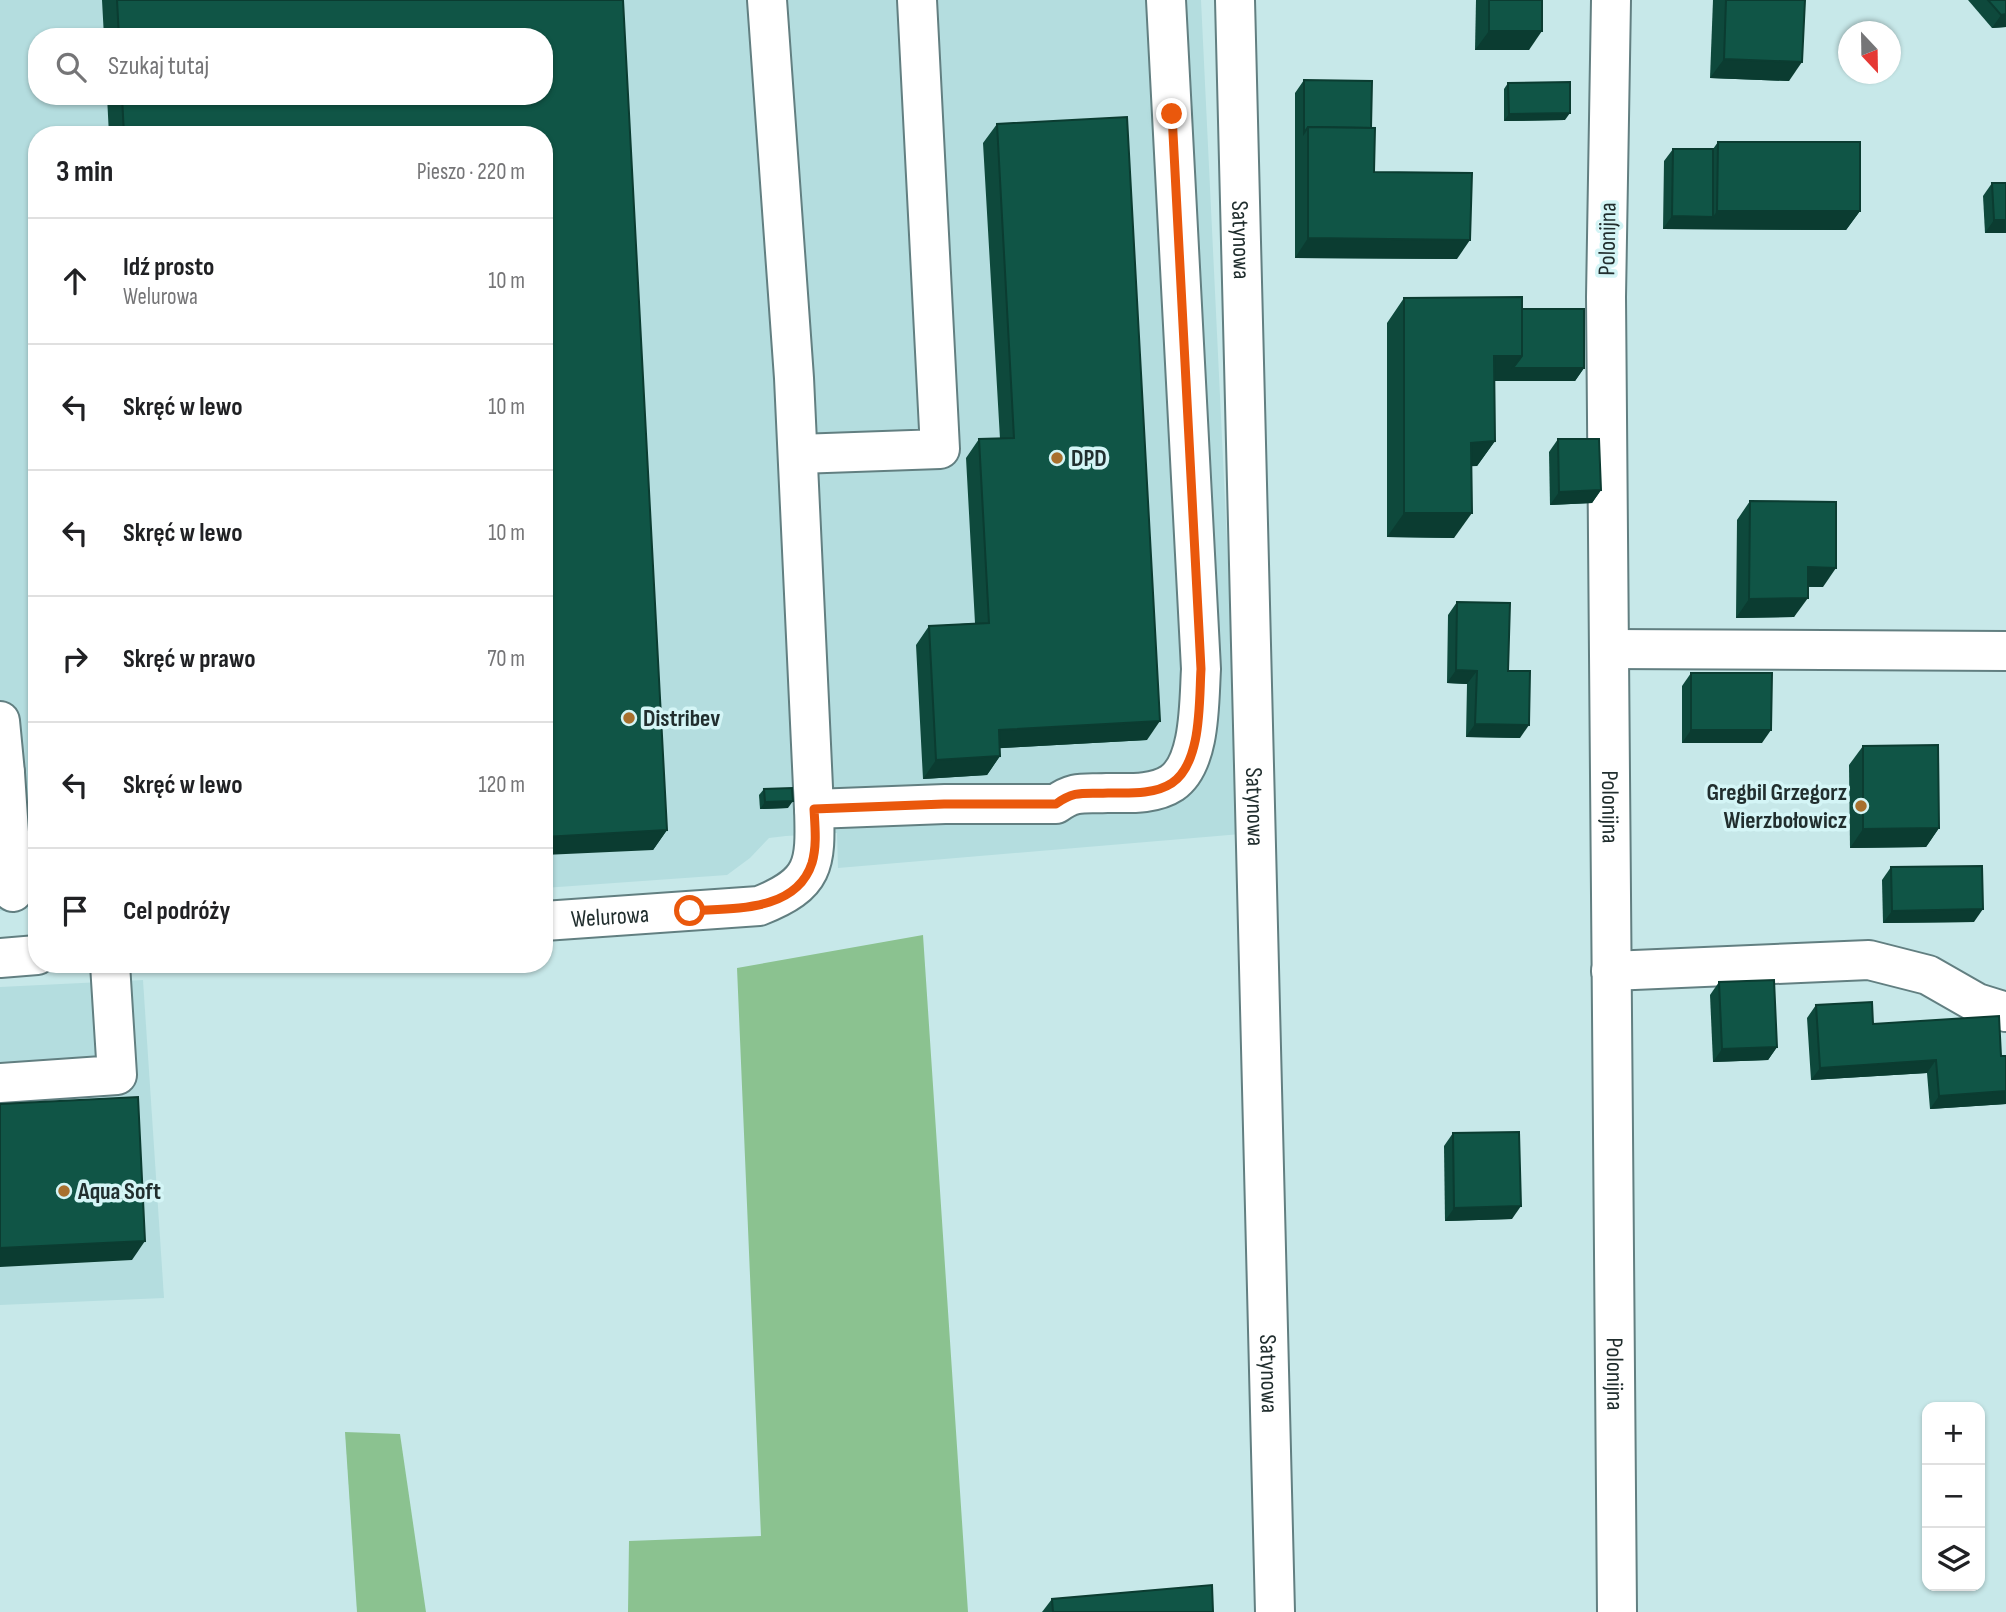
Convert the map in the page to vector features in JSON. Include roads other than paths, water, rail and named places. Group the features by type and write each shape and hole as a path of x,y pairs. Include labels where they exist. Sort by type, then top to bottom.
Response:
{"street":[{"path":"798,454 940,449 917,0"},
{"path":"773,1 814,809 944,804 1056,804 1070,794 1145,792 1172,782 1190,760 1197,733 1201,669 1166,0"},
{"name":"Satynowa","path":"1235,0 1275,1612"},
{"name":"Polonijna","path":"1611,0 1606,297 1617,1612"},
{"path":"1609,649 2006,651"},
{"path":"0,721 13,892"},
{"name":"Welurowa","path":"553,920 759,906 783,897 802,883 812,864 815,842 814,809"},
{"path":"0,958 28,956"},
{"path":"1611,971 1869,960 1928,975 1977,1003 2006,1012"},
{"path":"0,1083 117,1075 111,973"}],"place":[{"name":"DPD","path":"1057,458"},
{"name":"Distribev","path":"629,718"},
{"name":"Gregbil Grzegorz Wierzbołowicz","path":"1861,806"},
{"name":"Aqua Soft","path":"64,1191"}]}
